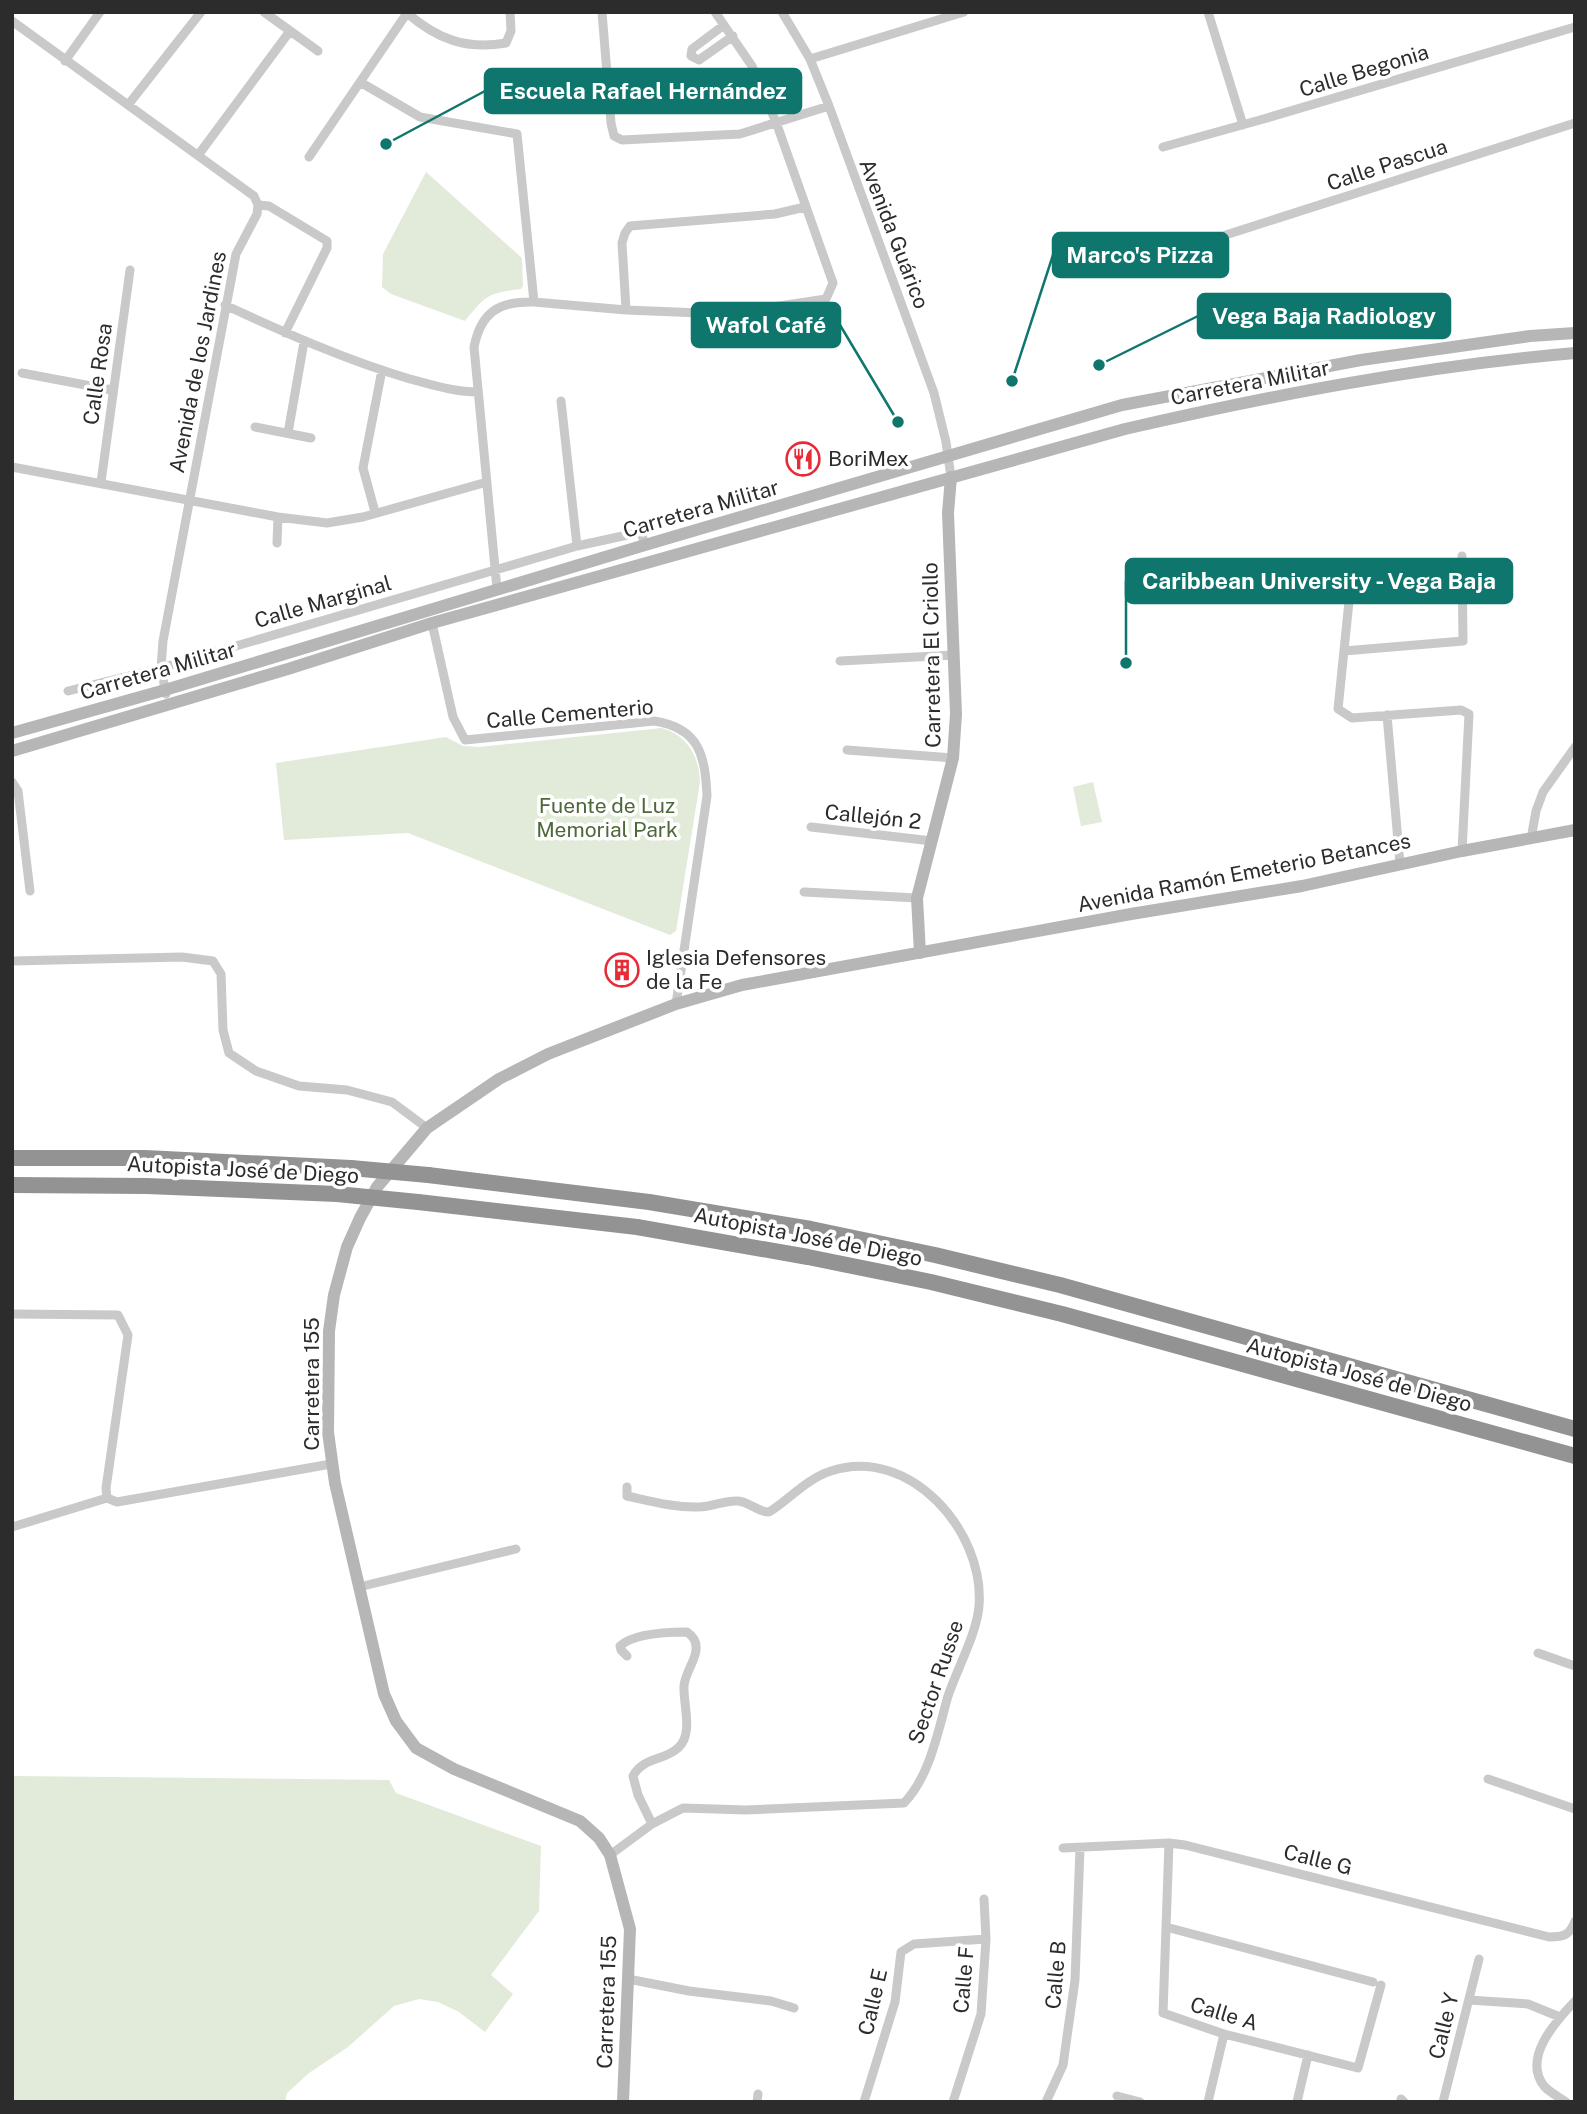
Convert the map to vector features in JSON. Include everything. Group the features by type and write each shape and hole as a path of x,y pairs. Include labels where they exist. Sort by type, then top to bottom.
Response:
{"highway":[{"name":"Autopista José de Diego","path":"12,1158 145,1158 351,1168 649,1202 811,1229 1060,1285 1575,1429"},
{"name":"Autopista José de Diego","path":"12,1185 160,1186 337,1194 637,1227 794,1254 932,1282 1062,1314 1575,1456"}],"main road":[{"name":"Carretera Militar","path":"12,733 165,690 1122,405 1361,360 1575,332"},
{"name":"Carretera Militar","path":"14,754 432,624 1125,429 1241,402 1365,379 1532,356 1575,353"},
{"name":"Carretera El Criollo","path":"920,953 917,898 953,758 956,714 948,513 951,477"},
{"name":"Avenida Ramón Emeterio Betances","path":"920,953 1130,914 1302,886 1462,851 1575,831"},
{"name":"Carretera 155","path":"623,2102 630,1929 610,1855 599,1838 580,1821 454,1769 416,1748 396,1721 384,1693 331,1464 328,1432 329,1331 338,1277 347,1247 377,1187 427,1128 520,1066 676,1004 743,985 920,953"}],"street":[{"path":"65,61 100,12"},
{"path":"128,105 201,12"},
{"path":"264,12 318,51"},
{"path":"309,157 407,13 425,29 455,42 484,47 506,43 511,31 510,12"},
{"path":"602,12 614,136 622,141 740,134 829,106"},
{"path":"497,589 474,348 478,328 498,306 521,301 626,310 725,314 826,299 833,283 776,122 752,66 715,12"},
{"name":"Avenida Guárico","path":"782,12 810,60 829,106 934,393 951,477"},
{"path":"810,60 964,12"},
{"path":"1209,12 1243,125"},
{"path":"12,21 254,196 258,205 269,206 327,241 327,248 285,333"},
{"path":"724,25 692,49 691,56 699,60 733,36"},
{"name":"Calle Begonia","path":"1163,147 1575,27"},
{"path":"199,155 290,31"},
{"path":"360,82 420,117 517,134 534,302"},
{"name":"Calle Pascua","path":"1210,240 1575,123"},
{"name":"Avenida de los Jardines","path":"169,704 161,668 163,641 225,305 238,247 257,214 258,205"},
{"path":"626,310 622,243 630,226 775,214 805,207"},
{"name":"Calle Rosa","path":"101,482 130,270"},
{"path":"225,305 304,342 382,370 457,392 478,392"},
{"path":"288,433 304,342"},
{"path":"375,512 363,468 382,370"},
{"path":"22,373 112,390"},
{"path":"561,401 577,547"},
{"path":"255,427 311,438"},
{"path":"12,467 278,517 327,523 487,482"},
{"path":"277,543 278,517"},
{"name":"Calle Marginal","path":"68,691 161,668 577,547 641,532 645,545"},
{"path":"1344,651 1464,641 1462,556"},
{"path":"1352,572 1338,709 1352,718 1461,710 1469,715 1462,851"},
{"name":"Calle Cementerio","path":"432,624 453,717 465,740 654,721 675,724 694,741 705,764 707,796 676,1004"},
{"path":"840,660 954,655"},
{"path":"1387,715 1400,864"},
{"path":"1531,839 1543,792 1575,747"},
{"path":"847,750 953,758"},
{"path":"12,782 18,792 30,891"},
{"name":"Callejón 2","path":"811,827 932,841"},
{"path":"804,892 917,898"},
{"path":"12,961 182,957 213,961 221,974 223,1030 229,1053 256,1071 299,1086 348,1090 392,1102 427,1128"},
{"path":"12,1314 118,1315 128,1335 106,1488 107,1498"},
{"path":"12,1527 107,1498 117,1502 331,1464"},
{"name":"Sector Russe","path":"610,1855 652,1824 682,1808 746,1810 904,1803 918,1784 933,1747 956,1671 979,1609 978,1576 970,1547 942,1507 913,1481 892,1472 865,1467 831,1471 804,1485 769,1512 735,1501 712,1507 659,1502 627,1496 627,1487"},
{"path":"359,1587 516,1549"},
{"path":"627,1656 620,1646 624,1642 641,1637 687,1632 696,1643 696,1651 684,1684 687,1729 684,1740 679,1748 669,1754 642,1765 634,1776 638,1796 652,1824"},
{"path":"1538,1653 1575,1666"},
{"path":"1488,1779 1575,1810"},
{"name":"Calle G","path":"1063,1848 1169,1843 1549,1937 1562,1937 1571,1931 1575,1921"},
{"name":"Calle A","path":"1166,1927 1377,1984 1357,2068 1224,2034 1163,2013 1166,1927 1169,1843"},
{"name":"Calle B","path":"1046,2102 1063,2065 1075,1980 1080,1848"},
{"name":"Calle F","path":"953,2102 981,2014 986,1939 984,1899"},
{"name":"Calle E","path":"863,2102 895,2002 901,1952 914,1944 986,1939"},
{"name":"Calle Y","path":"1443,2102 1479,1959"},
{"path":"628,1979 689,1991 760,1999 794,2007"},
{"path":"1469,2000 1528,2004 1560,2017"},
{"path":"1566,2102 1545,2088 1535,2068 1536,2057 1560,2017 1575,2001"},
{"path":"1208,2102 1224,2034"},
{"path":"1297,2102 1308,2055"},
{"path":"1117,2096 1140,2102"}],"green space":[{"path":"426,172 522,258 521,289 488,297 465,321 391,294 382,287 383,254"},
{"name":"Fuente de Luz Memorial Park","path":"662,728 679,736 690,748 697,764 700,782 676,931 670,935 408,833 284,840 276,763 446,737 463,746 479,747"},
{"path":"1093,782 1102,822 1081,826 1073,787"},
{"path":"12,1776 389,1780 396,1793 541,1846 539,1911 491,1975 513,1994 485,2032 459,2012 438,2002 419,1999 394,2006 348,2047 309,2073 287,2093 285,2102 12,2102"}],"place":[{"name":"Escuela Rafael Hernández","path":"386,144"},
{"name":"Vega Baja Radiology","path":"1099,365"},
{"name":"Marco's Pizza","path":"1012,381"},
{"name":"Wafol Café","path":"898,422"},
{"name":"BoriMex","path":"803,459"},
{"name":"Caribbean University - Vega Baja","path":"1126,663"},
{"name":"Iglesia Defensores de la Fe","path":"622,970"}]}
